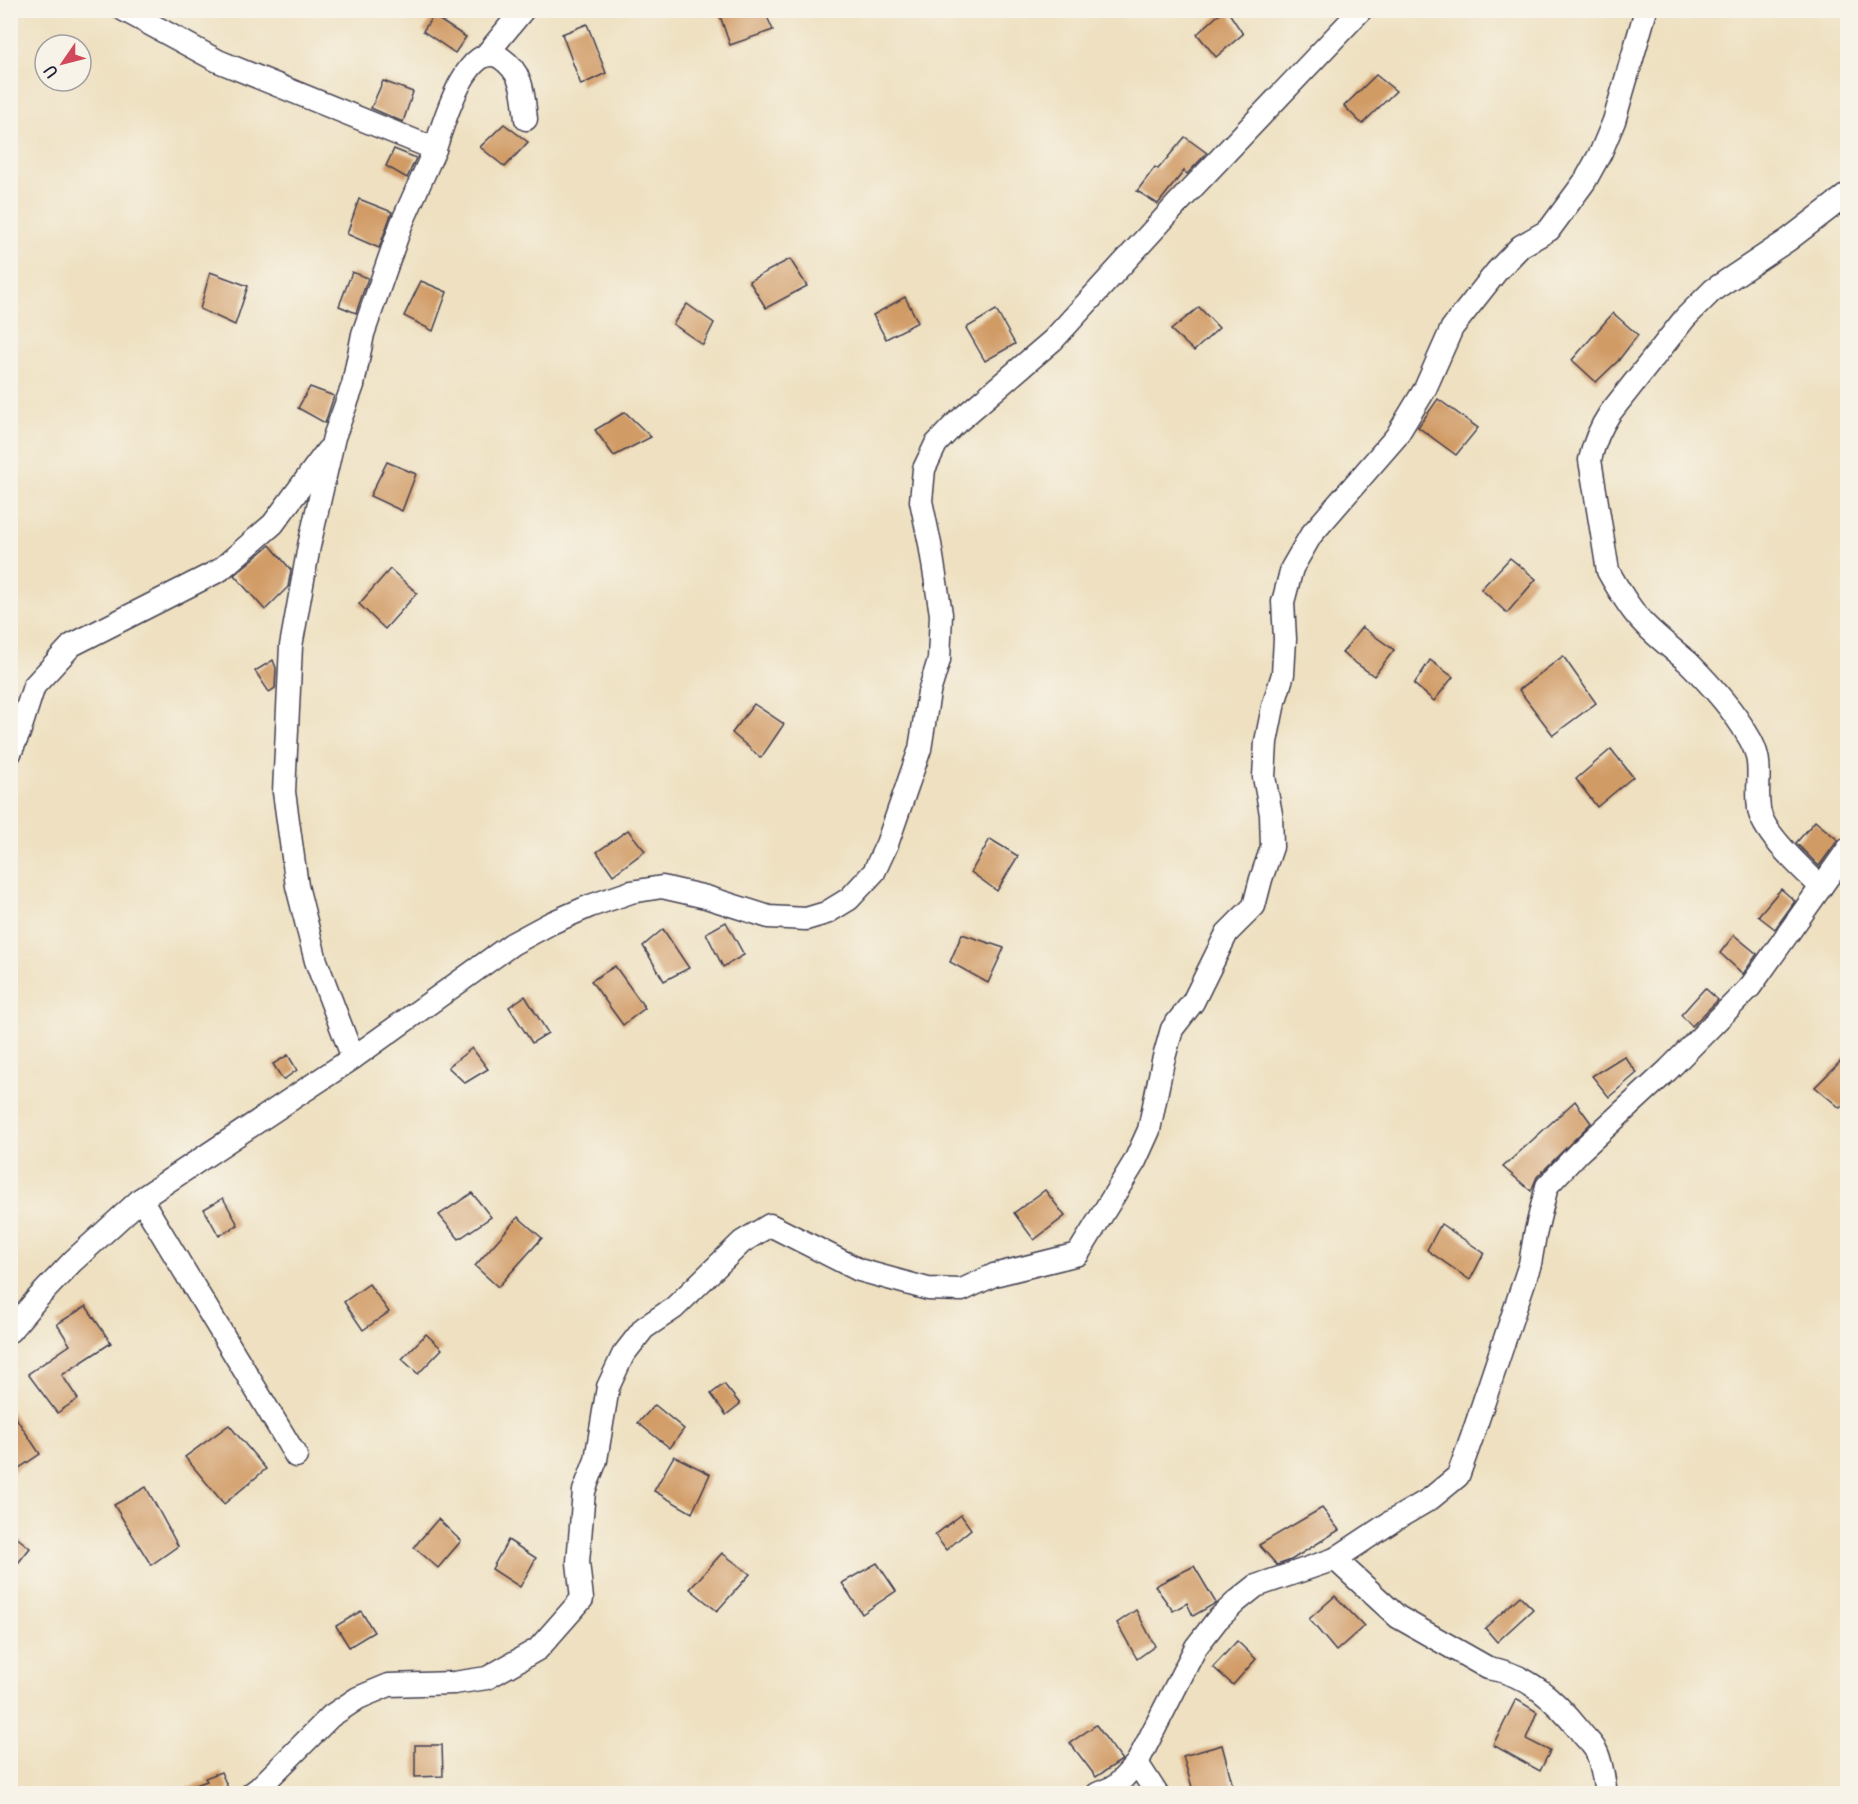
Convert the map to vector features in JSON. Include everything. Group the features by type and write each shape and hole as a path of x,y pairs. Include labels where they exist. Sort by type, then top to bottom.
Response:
{"street":[{"path":"124,10 218,61 435,149"},
{"path":"353,1058 316,961 297,885 284,792 291,646 309,546 333,443 353,385 363,334 401,225 435,149 462,77 476,61 486,55 523,10"},
{"path":"10,1331 73,1262 141,1199 353,1058 512,944 551,923 631,892 662,887 706,897 769,917 806,919 826,913 849,899 874,872 887,844 921,749 929,692 939,660 941,614 921,501 924,470 936,444 954,425 1053,340 1178,203 1361,10"},
{"path":"251,1794 331,1716 358,1698 389,1685 454,1683 487,1678 537,1649 560,1624 582,1599 578,1562 584,1491 596,1460 609,1388 623,1355 644,1329 674,1308 742,1242 770,1225 859,1270 928,1289 962,1290 994,1275 1078,1254 1135,1161 1149,1130 1172,1029 1193,1002 1227,933 1254,906 1272,847 1271,814 1264,777 1266,742 1283,674 1285,639 1283,602 1292,568 1311,534 1396,437 1425,389 1452,328 1497,271 1521,246 1549,230 1585,182 1614,121 1646,10"},
{"path":"486,55 497,56 510,65 522,82 526,119"},
{"path":"1821,887 1769,831 1759,811 1759,765 1756,749 1747,732 1725,703 1691,666 1638,618 1608,571 1590,460 1601,426 1685,318 1713,290 1788,240 1848,194"},
{"path":"10,753 34,686 72,645 220,570 273,524 333,443"},
{"path":"1097,1794 1116,1786 1137,1763 1196,1647 1217,1620 1236,1602 1256,1586 1335,1559 1430,1498 1458,1476 1530,1264 1547,1186 1579,1152 1668,1070 1750,987 1848,849"},
{"path":"141,1199 296,1456"},
{"path":"1335,1559 1398,1617 1488,1668 1504,1671 1538,1688 1564,1712 1597,1752 1606,1794"},
{"path":"1137,1763 1157,1794"}],"building":[{"path":"718,10 764,10 773,30 730,45"},
{"path":"1224,10 1227,10 1243,34 1216,57 1197,34"},
{"path":"433,16 466,37 455,53 423,31"},
{"path":"587,24 606,73 581,85 562,34"},
{"path":"1376,75 1396,91 1362,124 1344,106"},
{"path":"383,81 413,92 403,122 371,108"},
{"path":"504,124 528,142 505,167 480,147"},
{"path":"1185,137 1207,153 1187,174 1184,171 1158,204 1137,191 1155,167 1158,169"},
{"path":"394,149 416,158 407,178 386,166"},
{"path":"359,199 392,212 379,248 347,234"},
{"path":"790,259 807,286 766,308 749,281"},
{"path":"210,272 248,286 235,325 200,309"},
{"path":"352,272 368,278 356,313 339,306"},
{"path":"421,281 447,292 433,331 404,316"},
{"path":"905,297 918,322 886,339 873,315"},
{"path":"687,304 714,323 703,345 673,324"},
{"path":"1199,307 1219,328 1194,351 1171,330"},
{"path":"996,310 1015,344 985,361 966,328"},
{"path":"1613,313 1638,335 1618,361 1596,382 1572,360"},
{"path":"310,387 334,396 325,423 298,408"},
{"path":"1438,399 1478,428 1456,455 1418,427"},
{"path":"625,412 651,437 614,456 595,430"},
{"path":"387,462 416,474 402,511 370,496"},
{"path":"270,545 291,570 288,587 265,610 234,575"},
{"path":"1510,558 1536,579 1507,613 1481,589"},
{"path":"390,569 417,593 385,629 359,604"},
{"path":"1362,627 1394,650 1374,676 1342,653"},
{"path":"1563,656 1596,703 1553,735 1519,690"},
{"path":"273,660 276,668 275,688 269,692 255,671"},
{"path":"1430,660 1453,677 1434,701 1414,684"},
{"path":"754,704 784,724 761,758 732,733"},
{"path":"1611,749 1633,777 1597,807 1576,779"},
{"path":"1815,821 1838,840 1819,866 1796,843"},
{"path":"628,830 645,851 613,875 597,852"},
{"path":"990,839 1018,856 997,891 971,872"},
{"path":"1781,889 1795,901 1775,929 1758,916"},
{"path":"726,922 744,955 723,967 706,933"},
{"path":"663,929 689,968 664,981 643,946"},
{"path":"962,934 1004,948 988,983 950,962"},
{"path":"1734,935 1757,954 1743,974 1720,953"},
{"path":"615,966 645,1008 623,1025 591,981"},
{"path":"1705,988 1718,1000 1692,1026 1681,1015"},
{"path":"525,996 548,1033 532,1043 509,1007"},
{"path":"472,1048 488,1069 465,1083 448,1067"},
{"path":"1848,1054 1848,1099 1840,1108 1815,1087"},
{"path":"288,1055 297,1070 283,1080 273,1064"},
{"path":"1624,1056 1637,1073 1609,1097 1592,1076"},
{"path":"1575,1101 1591,1123 1537,1177 1531,1191 1503,1167"},
{"path":"1045,1190 1065,1216 1034,1240 1014,1213"},
{"path":"472,1193 491,1217 459,1239 439,1215"},
{"path":"223,1198 238,1225 219,1236 204,1209"},
{"path":"518,1217 542,1238 498,1287 475,1266"},
{"path":"1441,1224 1484,1253 1470,1280 1427,1250"},
{"path":"369,1284 389,1312 363,1330 344,1302"},
{"path":"86,1306 111,1343 62,1375 78,1399 57,1413 28,1374 70,1345 57,1324"},
{"path":"426,1334 442,1349 418,1374 402,1359"},
{"path":"724,1384 740,1404 726,1415 711,1394"},
{"path":"655,1405 684,1429 670,1448 638,1423"},
{"path":"10,1409 40,1454 10,1474"},
{"path":"229,1425 266,1469 224,1504 185,1457"},
{"path":"674,1456 710,1474 692,1513 654,1491"},
{"path":"146,1487 178,1546 151,1565 114,1505"},
{"path":"1322,1508 1339,1530 1291,1560 1277,1565 1259,1545"},
{"path":"961,1515 971,1529 946,1550 935,1535"},
{"path":"438,1519 461,1541 438,1568 414,1547"},
{"path":"10,1532 30,1548 10,1573"},
{"path":"508,1540 536,1558 520,1587 492,1569"},
{"path":"722,1553 750,1574 717,1611 690,1589"},
{"path":"877,1563 896,1591 862,1614 842,1583"},
{"path":"1194,1566 1216,1603 1193,1616 1187,1603 1173,1611 1155,1586"},
{"path":"1335,1596 1364,1626 1336,1651 1309,1619"},
{"path":"1520,1596 1533,1609 1497,1642 1485,1628"},
{"path":"1136,1610 1155,1646 1137,1659 1117,1623"},
{"path":"361,1611 374,1632 349,1647 336,1626"},
{"path":"1237,1641 1256,1659 1233,1685 1213,1667"},
{"path":"1516,1699 1537,1712 1526,1739 1550,1751 1540,1771 1493,1745"},
{"path":"1096,1725 1122,1760 1096,1777 1070,1743"},
{"path":"415,1745 442,1745 443,1776 415,1777"},
{"path":"1222,1745 1235,1794 1194,1794 1183,1756"},
{"path":"221,1772 229,1790 220,1794 177,1794 176,1792 207,1781 205,1778"}]}
